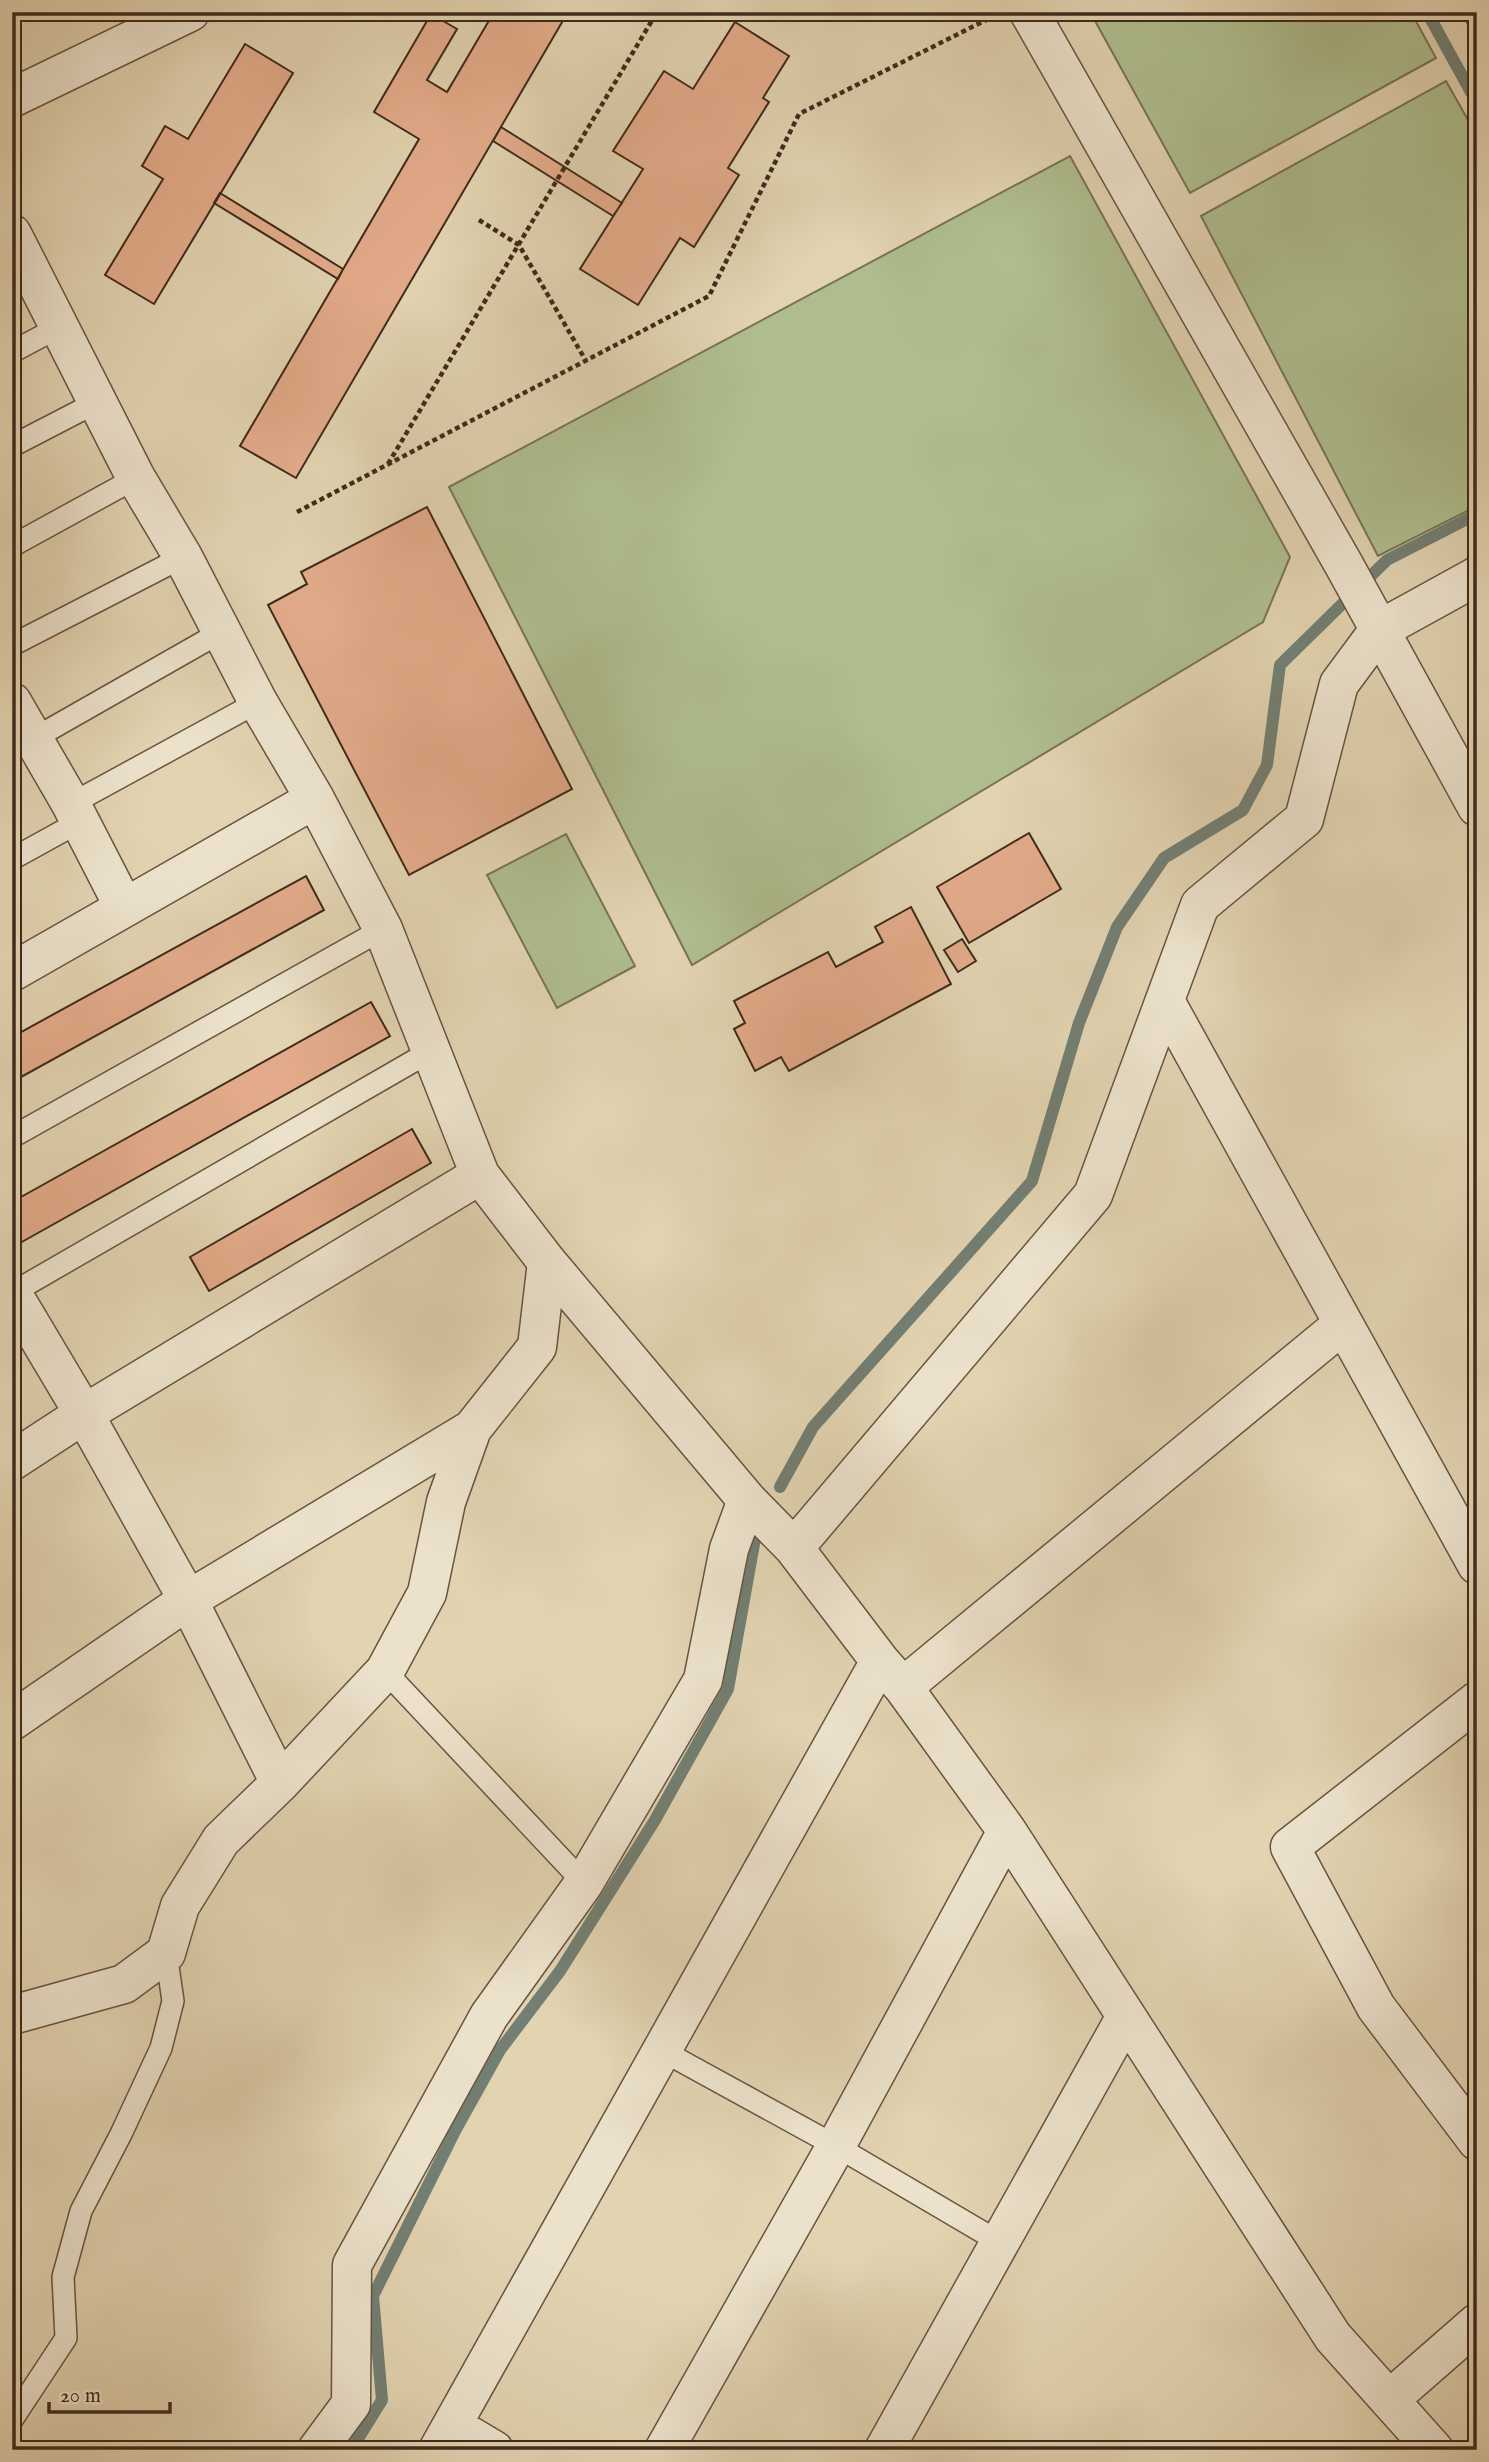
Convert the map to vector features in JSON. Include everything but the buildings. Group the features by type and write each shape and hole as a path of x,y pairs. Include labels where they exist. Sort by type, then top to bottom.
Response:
{"street":[{"path":"12,98 190,12"},
{"path":"1030,12 1344,565 1477,807"},
{"path":"16,250 59,327 136,478 183,557 258,702 315,799 383,929 480,1175 547,1262 747,1500 794,1548 892,1674 1007,1832 1333,2337 1434,2450"},
{"path":"794,1548 1093,1195 1200,905 1304,819 1339,684 1375,621 1477,576"},
{"path":"12,702 23,745 75,813 124,907"},
{"path":"12,972 315,799"},
{"path":"1165,1002 1477,1565"},
{"path":"12,1461 84,1414 480,1175"},
{"path":"12,2015 124,1984 166,1953 180,1906 221,1840 280,1783 385,1671 427,1593 446,1502 471,1429 537,1347 547,1262"},
{"path":"12,1293 84,1414 188,1600 280,1783"},
{"path":"494,2450 445,2437 662,2050 892,1674 1342,1325"},
{"path":"12,1721 188,1600 471,1429"},
{"path":"317,2450 351,2404 352,2265 489,2016 584,1883 703,1680 729,1549 747,1500"},
{"path":"1477,1701 1290,1847 1376,2007 1477,2141"},
{"path":"664,2450 836,2146 1007,1832"},
{"path":"884,2450 1125,2018"},
{"path":"1390,2400 1477,2323"}],"lane":[{"path":"1474,12 1477,18"},
{"path":"12,352 59,327"},
{"path":"12,446 97,402"},
{"path":"12,546 136,478"},
{"path":"12,645 183,557"},
{"path":"23,745 221,632"},
{"path":"12,859 75,813 258,702"},
{"path":"12,1137 383,929"},
{"path":"12,1293 430,1051"},
{"path":"385,1671 584,1883"},
{"path":"12,2420 66,2338 63,2277 81,2211 161,2049 173,2001 166,1953"},
{"path":"662,2050 836,2146 1001,2243"}],"path":[{"path":"387,465 657,12"},
{"path":"297,512 709,296 799,114 1002,12"},
{"path":"479,220 519,244 586,361"}],"green space":[{"path":"1090,12 1411,12 1436,58 1190,193"},
{"path":"1446,81 1477,136 1477,506 1378,556 1201,216"},
{"path":"1070,156 1290,557 1263,622 692,965 449,487"},
{"path":"566,834 635,966 557,1008 487,875"}],"waterway":[{"path":"1427,12 1477,103"},
{"path":"780,1487 813,1427 1032,1181 1079,1023 1117,927 1164,858 1243,810 1267,765 1280,665 1387,560 1477,514"},
{"path":"351,2450 382,2400 373,2296 455,2131 500,2050 560,1971 655,1820 728,1689 756,1533"}]}
